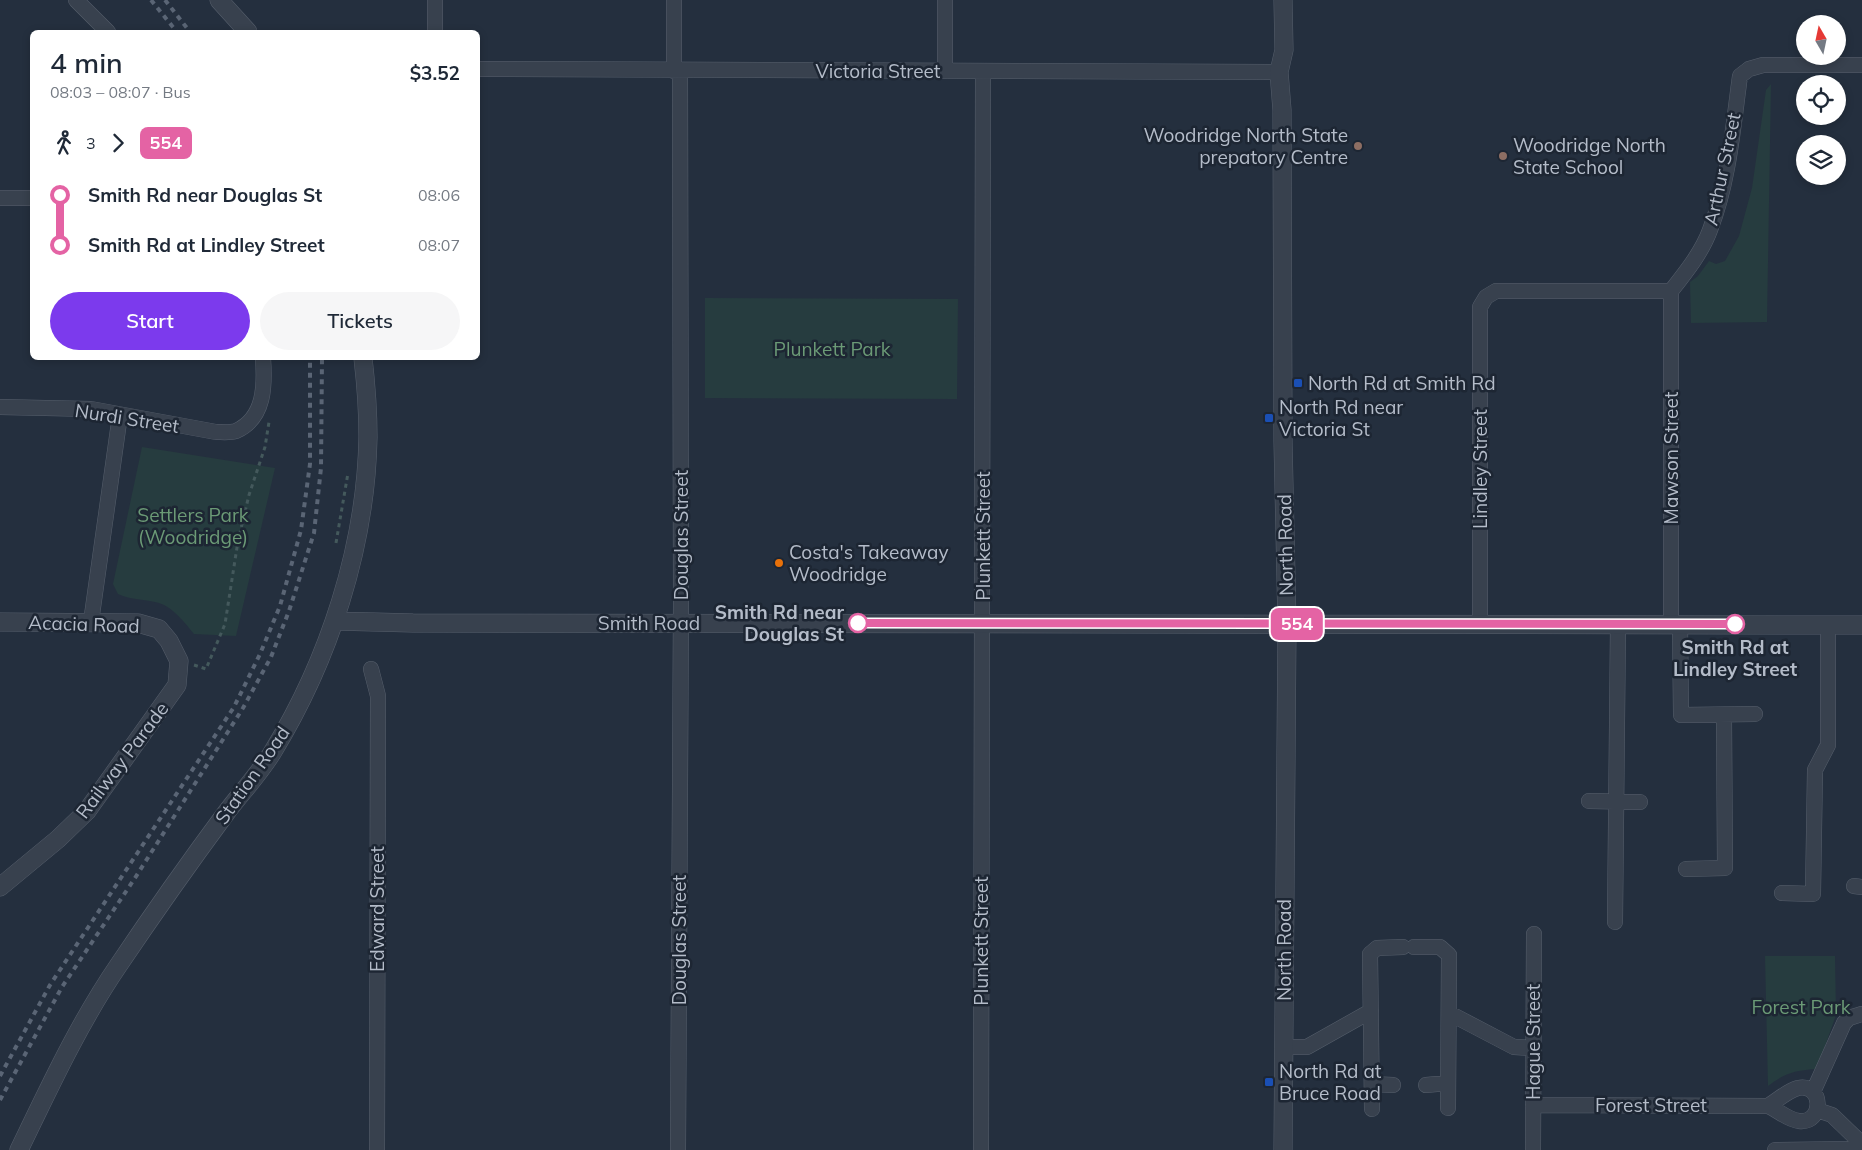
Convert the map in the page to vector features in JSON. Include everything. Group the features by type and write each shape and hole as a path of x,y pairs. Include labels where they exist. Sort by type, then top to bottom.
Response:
{"street":[{"path":"76,0 106,30"},
{"path":"219,0 246,30"},
{"path":"434,0 435,30"},
{"name":"Douglas Street","path":"674,0 677,71 681,623 678,1150"},
{"path":"945,0 945,71"},
{"name":"North Road","path":"1283,0 1284,50 1279,72 1282,110 1282,441 1286,624 1283,1150"},
{"name":"Arthur Street","path":"1671,291 1693,262 1710,231 1727,166 1740,76 1749,69 1763,65 1862,65"},
{"name":"Victoria Street","path":"480,69 1279,72"},
{"name":"Plunkett Street","path":"980,1150 983,623 983,72"},
{"path":"0,198 30,198"},
{"name":"Lindley Street","path":"1480,624 1480,307 1486,297 1496,291 1671,291"},
{"name":"Mawson Street","path":"1671,291 1676,624 1681,715 1724,715"},
{"path":"254,415 261,406 264,360"},
{"name":"Station Road","path":"19,1150 93,1005 118,966 226,814 271,755 293,715 336,621 363,502 368,437 363,360"},
{"name":"Nurdi Street","path":"0,407 91,409 216,432 235,431 254,415"},
{"path":"91,622 120,415"},
{"name":"Smith Road","path":"336,621 1862,625"},
{"name":"Acacia Road","path":"0,622 138,623 159,629 169,641 179,661"},
{"path":"1615,922 1618,625"},
{"path":"1782,893 1813,894 1815,770 1828,745 1828,625"},
{"name":"Railway Parade","path":"0,887 58,839 87,811 177,685 179,661"},
{"name":"Edward Street","path":"371,669 378,696 377,1150"},
{"path":"1686,868 1725,868 1724,715 1755,714"},
{"path":"1589,802 1640,802"},
{"name":"Hague Street","path":"1533,1150 1534,934"},
{"path":"1372,1109 1370,954 1377,948 1409,947 1440,947 1449,955 1448,1108"},
{"path":"1283,1047 1307,1047 1371,1011"},
{"path":"1449,1013 1514,1047 1533,1048"},
{"path":"1813,1092 1844,1024 1849,1018 1862,1014"},
{"path":"1426,1085 1448,1083"},
{"path":"1372,1084 1393,1085"},
{"path":"1768,1106 1788,1092 1799,1088 1813,1092 1817,1096 1817,1110 1832,1115 1861,1144 1851,1149 1775,1150"},
{"name":"Forest Street","path":"1533,1105 1768,1106 1800,1122 1810,1120 1817,1110"}],"path":[{"path":"179,661 206,669 225,624 238,541 249,495 265,447 269,417 254,415"},
{"path":"335,549 349,463"}],"green space":[{"path":"1771,84 1767,322 1691,323 1690,282 1698,276 1709,261 1716,264 1725,261 1739,236 1752,188 1766,90"},
{"name":"Plunkett Park","path":"705,298 958,299 957,399 705,398"},
{"name":"Settlers Park (Woodridge)","path":"142,447 275,468 236,636 194,634 169,608 159,603 118,594 113,584"},
{"name":"Forest Park","path":"1765,956 1835,956 1836,1015 1817,1069 1791,1073 1768,1086"}],"railway":[{"path":"151,0 175,30"},
{"path":"165,0 188,30"},
{"path":"0,1076 50,985 234,707 260,654 280,606 301,530 310,464 310,360"},
{"path":"0,1100 62,987 135,878 243,708 271,657 289,611 314,533 321,468 322,360"}],"bus line":[{"name":"554","path":"858,623 1735,624"}],"place":[{"name":"Woodridge North State prepatory Centre","path":"1358,146"},
{"name":"Woodridge North State School","path":"1503,156"},
{"name":"North Rd at Smith Rd","path":"1298,383"},
{"name":"North Rd near Victoria St","path":"1269,418"},
{"name":"Costa's Takeaway Woodridge","path":"779,563"},
{"name":"Smith Rd near Douglas St","path":"858,623"},
{"name":"Smith Rd at Lindley Street","path":"1735,624"},
{"name":"North Rd at Bruce Road","path":"1269,1082"}]}
